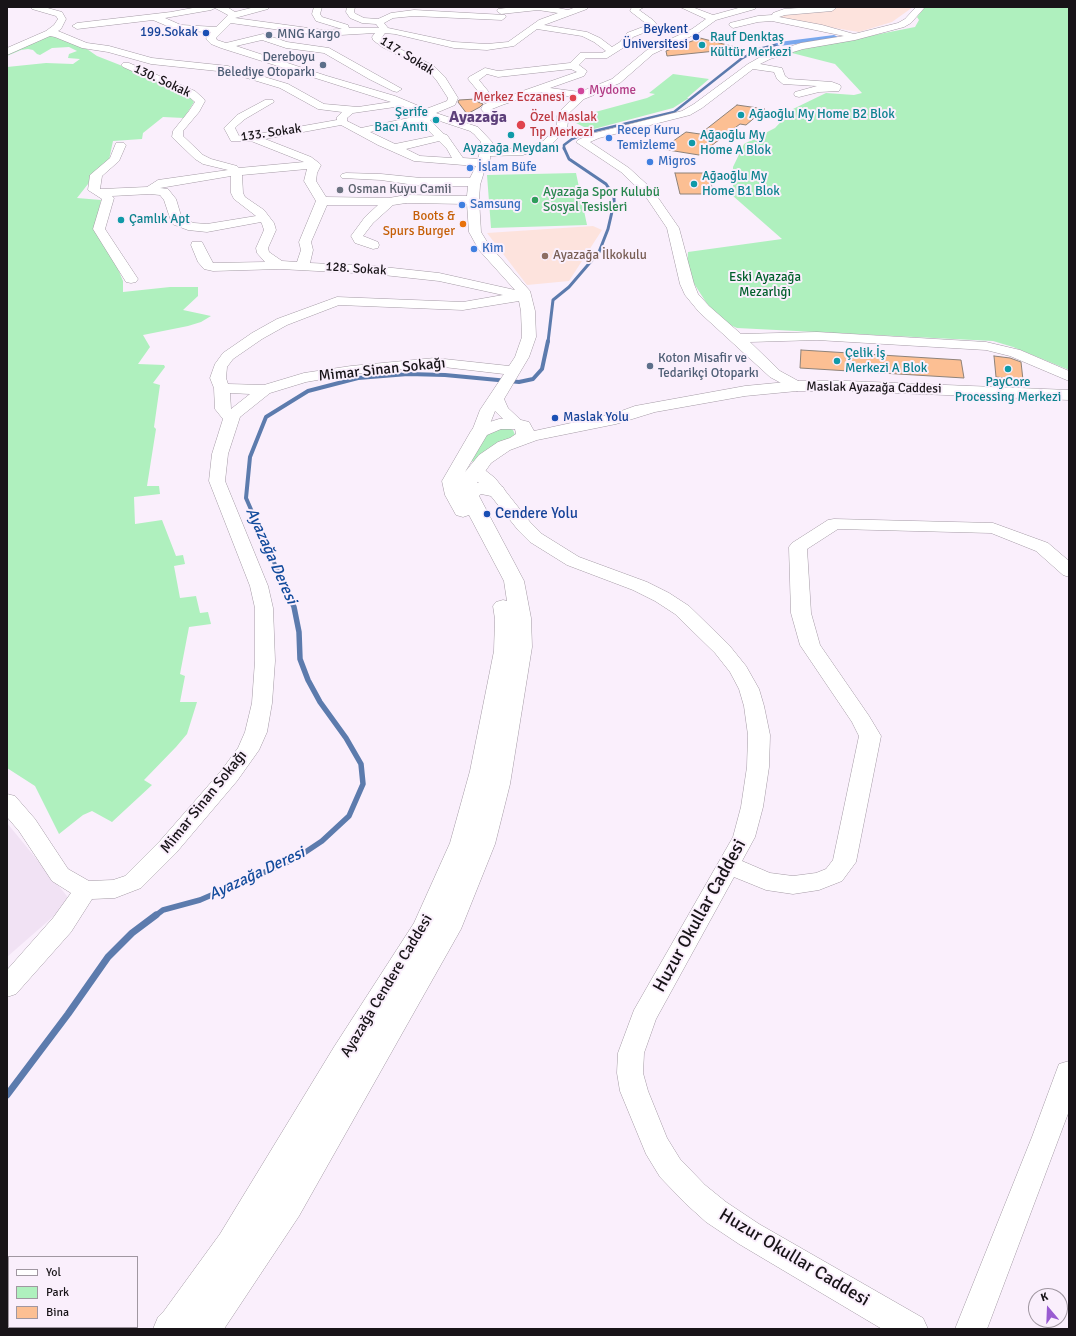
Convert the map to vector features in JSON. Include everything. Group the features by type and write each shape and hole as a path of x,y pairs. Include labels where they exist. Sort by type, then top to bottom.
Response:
{"main road":[{"name":"Maslak Ayazağa Caddesi","path":"727,396 847,386 1069,395"},
{"name":"Maslak Ayazağa Caddesi","path":"517,432 556,430 616,419 649,409 766,389 802,389 1069,401"},
{"path":"480,431 499,424 517,432"},
{"name":"Ayazağa Cendere Caddesi","path":"204,1329 288,1206 448,928 482,844 498,784 521,648 520,618 514,581 486,531 466,487 468,480 468,466 480,431"},
{"name":"Ayazağa Cendere Caddesi","path":"170,1329 176,1323 232,1245 344,1056 426,927 463,843 482,771 504,659 506,619 500,582 452,489 451,481 468,466 504,446 517,432"},
{"path":"469,496 475,489 481,488 496,492"}],"street":[{"path":"7,52 50,33 58,27 62,19 59,14 35,7"},
{"path":"56,7 63,9 72,15 77,26 76,35 72,40"},
{"path":"165,7 192,11"},
{"path":"77,26 192,11 211,7"},
{"path":"219,7 227,10 232,18 322,33 364,30 381,26 391,16 414,14 464,16 538,7 569,12"},
{"path":"264,7 232,18 218,30 211,40 224,46 393,97 408,102 428,115 472,127 498,124 499,122 486,109 488,107 581,74 582,71 573,66 498,74 480,63 460,45"},
{"path":"318,7 316,14 319,19 326,22 364,30"},
{"path":"351,7 350,12 353,16 395,31 460,45 487,47 514,41 532,28 584,7"},
{"path":"414,14 428,7"},
{"path":"573,66 579,52 604,56 623,44 630,35 653,26 634,10 640,7"},
{"path":"684,7 711,26 764,18 784,12 832,8"},
{"path":"488,154 523,152 557,141 564,125 562,122 564,112 584,96 622,81 658,51 752,7"},
{"path":"802,389 781,378 704,309 692,295 685,277 673,228 648,192 625,170 578,142 595,136 686,113 767,56 801,46 855,37 901,25 908,22 921,7"},
{"path":"360,18 380,11"},
{"path":"123,12 148,17 179,28 218,30"},
{"path":"501,12 513,24 532,28 584,34 597,40 611,52"},
{"path":"457,23 464,16"},
{"path":"764,18 822,28 855,37"},
{"name":"117. Sokak","path":"381,26 377,37 378,40 385,46 425,64 441,79 453,98 451,103 428,115"},
{"path":"50,33 57,34 85,46 109,49 163,63 216,67 284,86 322,107 345,116 360,131 418,160 460,162 488,154 533,146 550,136 562,122"},
{"path":"224,46 263,37 286,45 326,50 403,93 393,97"},
{"path":"497,37 514,41"},
{"path":"506,55 512,52 514,41"},
{"name":"130. Sokak","path":"85,46 97,54 178,87 196,97 200,101 198,106 178,131 177,137 199,157 207,162 226,165 233,168 235,172"},
{"path":"480,63 473,79 474,82 483,91 482,99 498,103"},
{"path":"751,66 779,70 780,77 787,82 828,84 836,87 799,94"},
{"path":"539,89 584,96"},
{"name":"133. Sokak","path":"269,102 240,117 229,128 235,139 252,138 345,116"},
{"path":"286,122 345,116 408,102"},
{"path":"360,131 428,115"},
{"path":"428,115 460,162"},
{"path":"472,127 486,142 488,154 474,182 474,221 477,237 484,247 519,285 525,296 528,311 529,337 522,357 488,410 480,431"},
{"path":"394,148 443,137"},
{"path":"252,138 307,159 315,165"},
{"path":"120,145 115,159 96,175 94,190 108,198 99,228 131,279"},
{"path":"150,190 158,184 219,176 235,172 315,165"},
{"path":"303,266 307,250 305,242 322,201 310,181 311,173 315,165"},
{"path":"235,172 237,193 240,200 260,212 268,223 270,230 262,248 263,253 273,262 280,265"},
{"path":"346,176 381,177 410,181 474,182"},
{"path":"406,199 410,181"},
{"path":"101,193 150,190 164,192 170,199 176,221 192,227 207,228 264,218"},
{"path":"322,201 389,202 406,199 473,200"},
{"path":"373,245 359,240 357,236 369,220 389,202"},
{"name":"128. Sokak","path":"197,245 205,262 209,266 213,267 280,265 303,266 439,277 525,296"},
{"path":"232,417 227,415 223,409 222,388 218,378 220,367 228,356 257,336 282,322 337,301 463,306 525,296"},
{"path":"737,338 817,336 986,346 1015,353 1069,376"},
{"path":"757,358 768,376 766,389"},
{"name":"Mimar Sinan Sokağı","path":"85,890 115,889 133,882 168,847 229,776 248,750 256,732 262,704 264,608 259,586 217,481 220,454 232,417 265,390 284,383 332,373 422,363 454,363 511,374"},
{"path":"222,388 265,390"},
{"path":"496,399 517,432"},
{"name":"Huzur Okullar Caddesi","path":"492,454 488,462 488,469 496,492"},
{"name":"Huzur Okullar Caddesi","path":"468,466 489,482 524,526 536,538 550,548 573,561 640,586 662,597 682,610 702,628 739,670 749,689 754,706 758,735 758,767 752,807 744,837 643,1018 631,1053 630,1073 634,1091 645,1122 656,1145 670,1168 695,1194 716,1212 749,1234 912,1329"},
{"path":"729,865 766,881 793,885 819,881 834,875 844,862 870,736 862,721 810,645 801,613 798,547 834,524 992,528 1042,547 1069,570"},
{"path":"7,802 27,825 60,875 85,890 62,925 7,987"},
{"path":"971,1329 1044,1144 1069,1072"}],"shaded area":[{"path":"838,7 913,7 892,22 859,32 774,18 790,13 835,9"},
{"name":"Ayazağa İlkokulu","path":"593,226 602,230 569,281 527,285 487,233"},
{"path":"7,823 71,901 7,957"}],"green space":[{"name":"Eski Ayazağa Mezarlığı","path":"925,7 1069,7 1069,370 1013,347 993,341 737,328 728,324 711,310 693,282 687,266 688,252 782,239 733,196 733,167 744,144 775,128 793,109 826,93 854,95 862,93 835,64 788,52 915,27 919,20 917,17"},
{"path":"48,36 84,47 97,56 186,93 194,102 184,118 163,117 143,133 142,139 113,141 109,160 92,175 88,184 77,198 101,200 95,227 118,269 123,281 123,292 170,287 198,287 198,296 183,310 211,316 201,322 188,326 143,335 150,347 138,364 164,365 165,367 153,383 160,385 154,427 156,429 147,486 159,486 160,494 134,497 135,524 162,520 176,556 183,555 185,564 174,566 180,598 196,596 200,613 208,612 211,624 189,627 180,674 185,676 180,702 197,702 187,734 144,780 152,785 112,822 92,811 83,815 59,834 35,786 7,768 7,67 46,63 73,64 80,59 68,58 69,54 77,51 69,47 52,48 40,55 33,50 28,49 7,55"},
{"path":"673,74 709,79 687,98 689,98 673,108 590,130 574,122 573,118 647,98 655,94 649,93"},
{"name":"Ayazağa Spor Kulubü Sosyal Tesisleri","path":"576,173 587,225 491,228 487,175"},
{"path":"506,427 513,430 515,435 476,462 469,461 490,430"}],"building":[{"name":"Rauf Denktaş Kültür Merkezi","path":"700,38 735,47 735,49 667,56 666,51"},
{"path":"476,99 478,102 483,104 467,114 458,102 459,100"},
{"path":"737,105 765,109 746,125 740,124 699,155 662,149 686,132 700,134"},
{"name":"Ağaoğlu My Home B1 Blok","path":"675,173 708,173 714,194 680,194"},
{"path":"801,350 961,360 964,378 800,368"},
{"name":"PayCore Processing Merkezi","path":"994,356 1010,358 1021,362 1023,380 996,377"}],"waterway":[{"name":"Ayazağa Deresi","path":"779,44 834,37"},
{"name":"Ayazağa Deresi","path":"564,148 564,145 572,139 586,133 674,112 741,59 759,49 779,44"},
{"name":"Ayazağa Deresi","path":"548,342 553,300 569,287 599,252 608,229 614,203 614,196 606,184 569,159 564,148"},
{"name":"Ayazağa Deresi","path":"287,592 246,498 250,457 266,417 308,391 358,378 408,374 445,375 519,382 533,379 542,369 548,341"},
{"name":"Ayazağa Deresi","path":"155,916 163,910 200,900 295,859 322,841 349,816 363,784 361,764 346,738 320,702 308,680 300,659 299,632 294,607 287,591"},
{"name":"Ayazağa Deresi","path":"7,1095 68,1014 108,957 132,933 156,915"}],"place":[{"name":"199.Sokak","path":"206,33"},
{"name":"MNG Kargo","path":"269,35"},
{"name":"Beykent Üniversitesi","path":"696,37"},
{"name":"Rauf Denktaş Kültür Merkezi","path":"702,45"},
{"name":"Dereboyu Belediye Otoparkı","path":"323,65"},
{"name":"Mydome","path":"581,91"},
{"name":"Merkez Eczanesi","path":"573,98"},
{"name":"Ağaoğlu My Home B2 Blok","path":"741,115"},
{"name":"Şerife Bacı Anıtı","path":"436,120"},
{"name":"Özel Maslak Tıp Merkezi","path":"521,125"},
{"name":"Ayazağa Meydanı","path":"511,135"},
{"name":"Recep Kuru Temizleme","path":"609,138"},
{"name":"Ağaoğlu My Home A Blok","path":"692,143"},
{"name":"Migros","path":"650,162"},
{"name":"İslam Büfe","path":"470,168"},
{"name":"Ağaoğlu My Home B1 Blok","path":"694,184"},
{"name":"Osman Kuyu Camii","path":"340,190"},
{"name":"Ayazağa Spor Kulubü Sosyal Tesisleri","path":"535,200"},
{"name":"Samsung","path":"462,205"},
{"name":"Çamlık Apt","path":"121,220"},
{"name":"Boots & Spurs Burger","path":"463,224"},
{"name":"Kim","path":"474,249"},
{"name":"Ayazağa İlkokulu","path":"545,256"},
{"name":"Çelik İş Merkezi A Blok","path":"837,361"},
{"name":"Koton Misafir ve Tedarikçi Otoparkı","path":"650,366"},
{"name":"PayCore Processing Merkezi","path":"1008,369"},
{"name":"Maslak Yolu","path":"555,418"},
{"name":"Cendere Yolu","path":"487,514"}],"district":[{"name":"Ayazağa","path":"478,118"}]}
